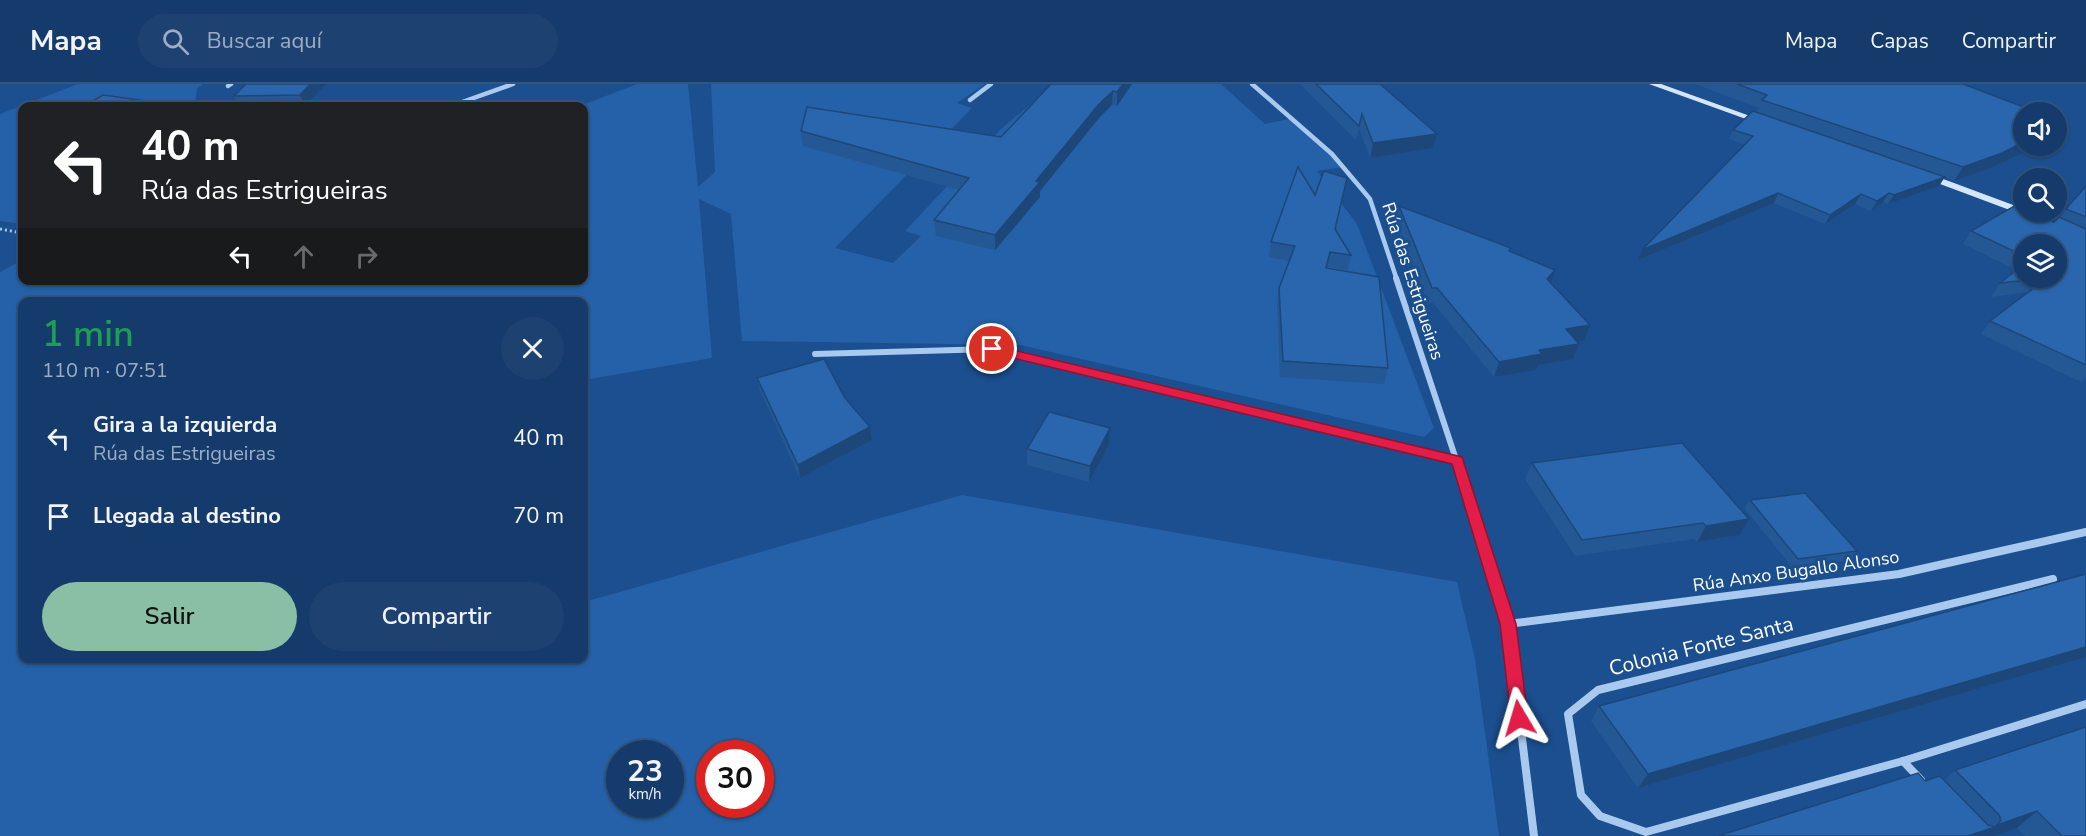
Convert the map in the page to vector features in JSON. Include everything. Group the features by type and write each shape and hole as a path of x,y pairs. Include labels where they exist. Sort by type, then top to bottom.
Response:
{"street":[{"path":"462,102 513,84"},
{"path":"970,100 991,84"},
{"name":"Rúa das Estrigueiras","path":"1252,84 1332,154 1370,199 1457,460 1508,624 1534,836"},
{"path":"1653,84 1765,123"},
{"path":"1921,174 2013,210"},
{"path":"815,354 992,349 1457,460"},
{"name":"Rúa Anxo Bugallo Alonso","path":"1508,624 1899,574 2086,532"},
{"name":"Colonia Fonte Santa","path":"2053,579 1598,690 1568,714 1581,795 1600,816 1646,832 1903,761 2086,704"},
{"path":"1903,761 1928,786"}],"path":[{"path":"0,230 18,232"}],"shaded area":[{"path":"78,84 203,84 197,88 195,102 31,102"},
{"path":"637,84 688,84 698,187 715,172 711,84 985,84 957,103 972,108 835,248 893,263 921,236 905,231 1001,129 1055,84 1221,84 1265,124 1293,118 1343,167 1317,171 1357,224 1434,428 1424,437 1020,345 742,341 731,214 699,199 712,358 588,379 588,297 18,297 18,663 588,663 588,601 962,495 1457,582 1475,659 1499,836 0,836 0,272 18,262 18,285 588,285 588,103"},
{"path":"18,107 18,223 0,221 0,114"}],"building":[{"path":"246,84 310,84 300,95 234,96"},
{"path":"1051,84 1123,84 1117,92 1113,91 1099,104 1036,181 1040,182 995,235 934,220 969,178 801,131 807,107 1001,137"},
{"path":"1316,84 1380,84 1437,134 1373,143 1362,114 1359,126"},
{"path":"1737,84 1963,84 2013,103 2013,148 1963,167 1762,100 1767,95"},
{"path":"103,95 153,102 91,102"},
{"path":"1753,111 1945,177 1894,195 1889,193 1877,201 1861,194 1830,215 1778,193 1642,250 1753,136 1733,130"},
{"path":"1298,167 1315,195 1324,171 1347,178 1335,229 1351,255 1330,252 1326,268 1379,277 1388,368 1283,361 1279,288 1295,246 1271,242"},
{"path":"2086,186 2086,217 2067,208"},
{"path":"1399,206 1511,248 1509,251 1555,270 1547,279 1590,325 1566,329 1579,344 1539,350 1542,354 1499,362 1437,288 1432,288"},
{"path":"2013,207 2013,222 2067,221 2086,229 2086,365 1990,321 2034,288 2067,288 2067,234 2013,234 2013,251 1971,231"},
{"path":"2013,273 2013,282 2000,283"},
{"path":"824,359 845,398 870,427 798,465 757,378"},
{"path":"1049,412 1110,428 1090,466 1027,449"},
{"path":"1682,443 1749,519 1582,540 1532,463"},
{"path":"1805,493 1857,551 1798,559 1750,500"},
{"path":"2086,574 2086,647 1648,774 1599,706"},
{"path":"2086,727 2086,836 2062,836 2037,811 1997,825 2001,820 1999,815 1955,770"},
{"path":"1918,773 1925,781 1940,776 1988,825 1995,827 1968,836 1718,836"}],"route":[{"path":"992,349 1457,460 1508,624 1519,718"}]}
